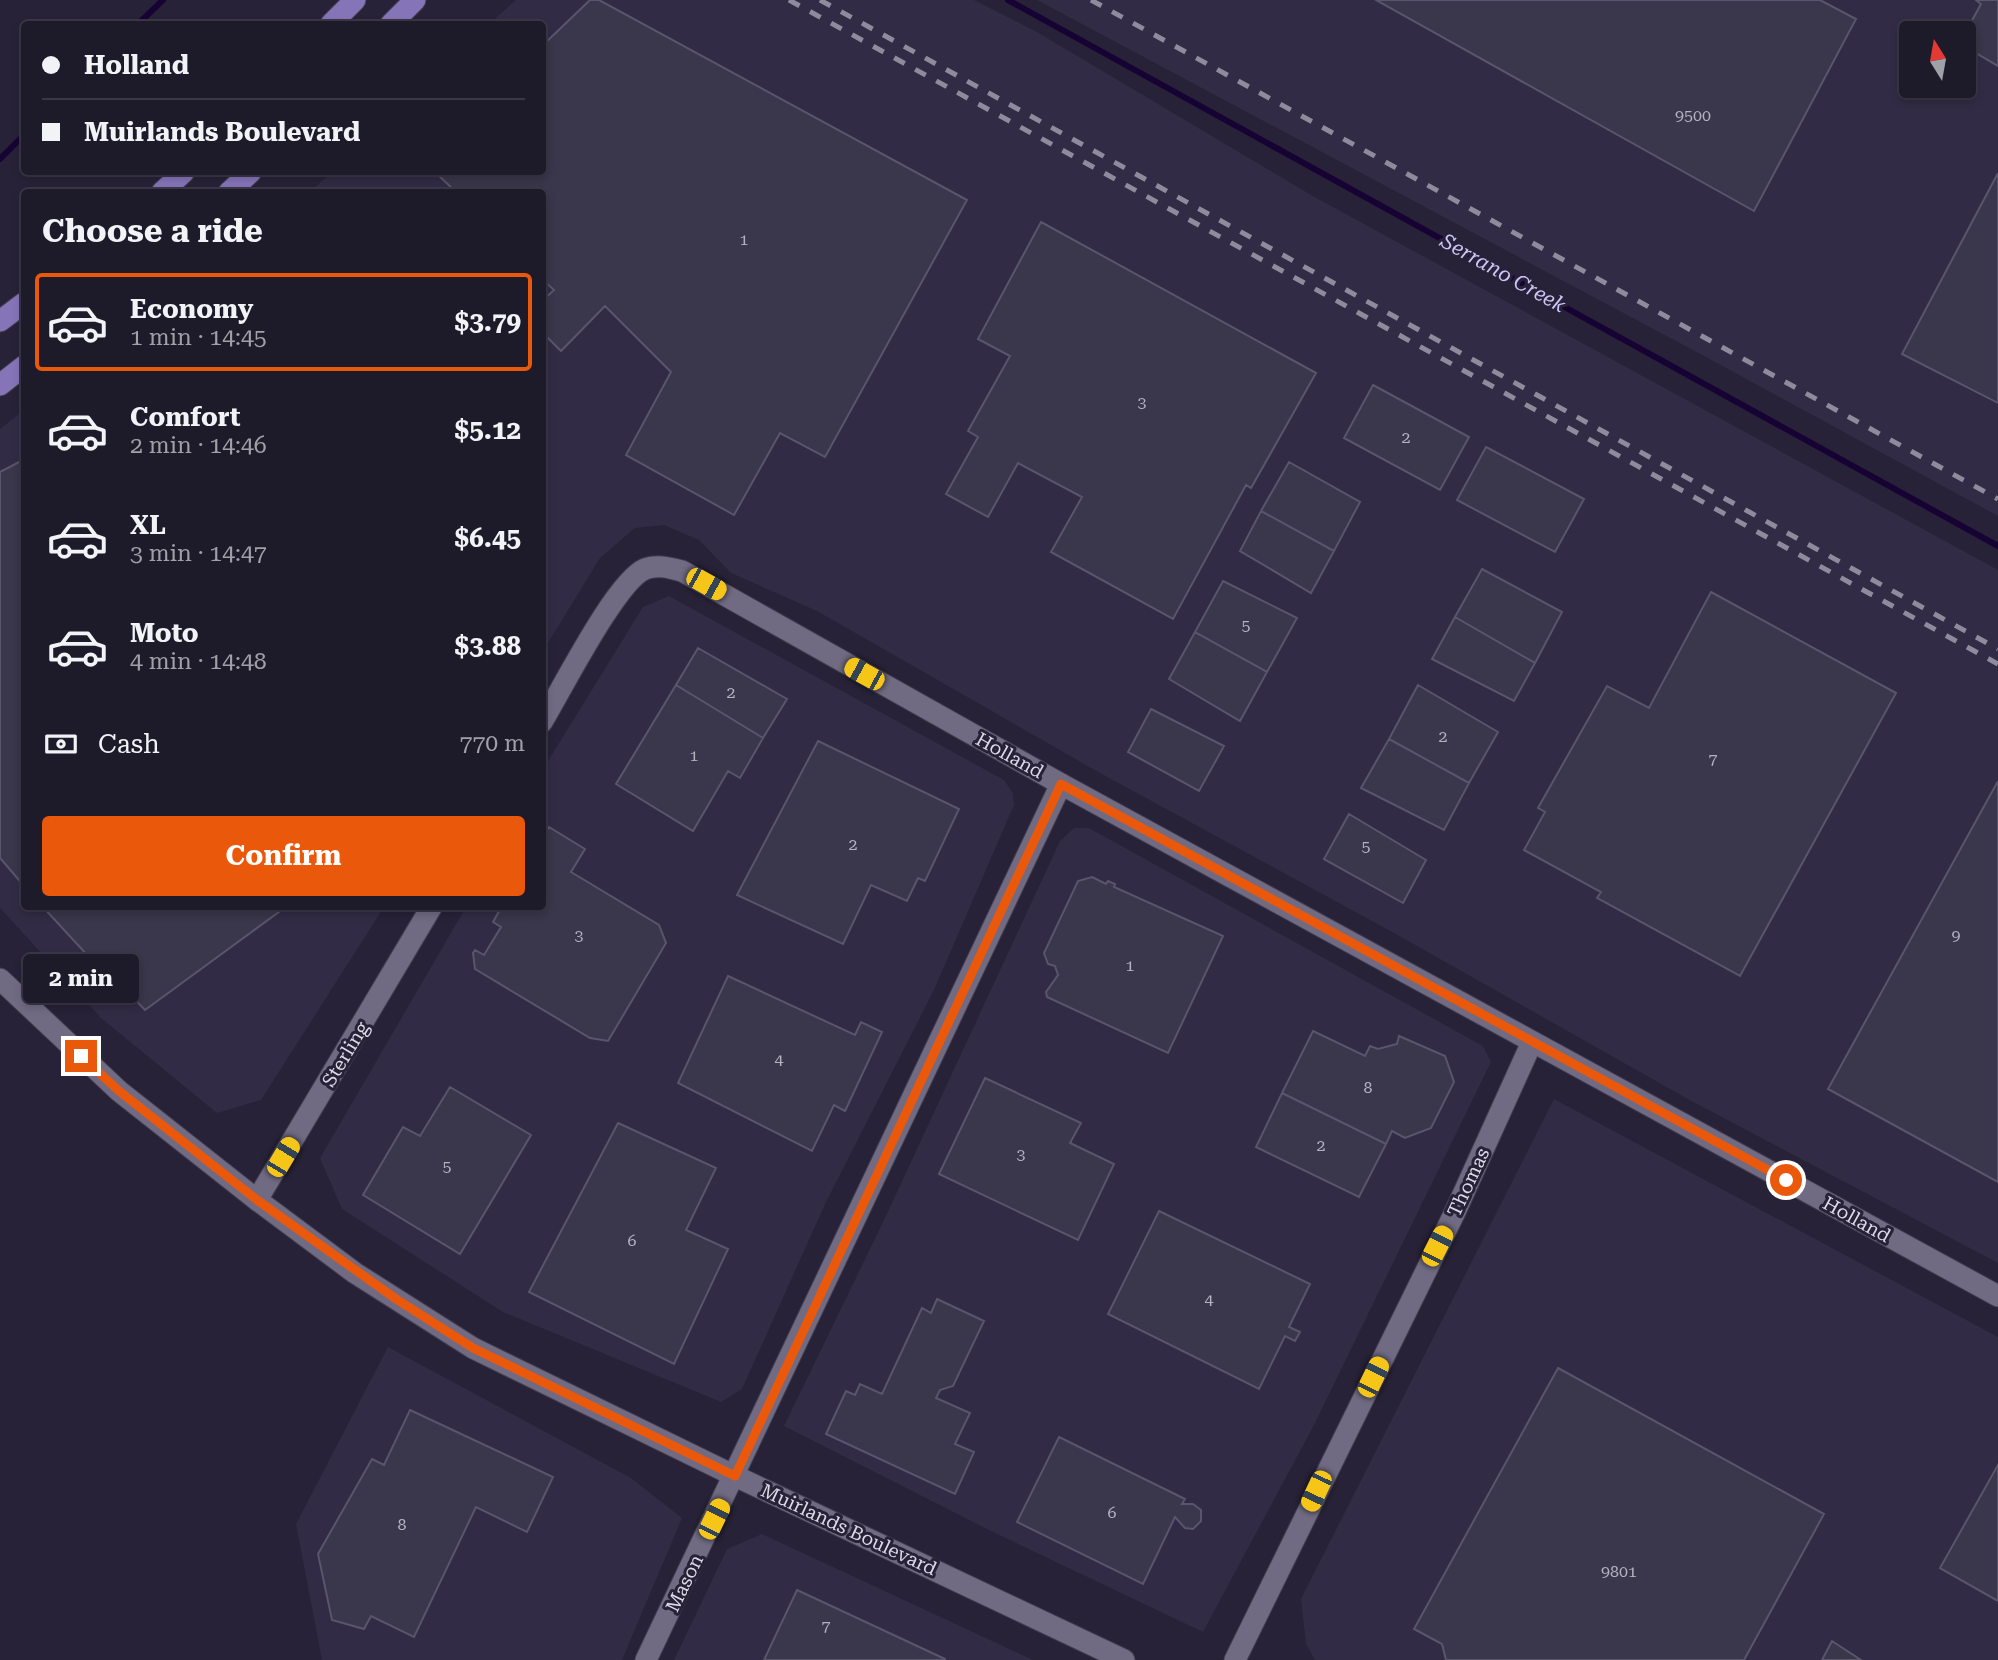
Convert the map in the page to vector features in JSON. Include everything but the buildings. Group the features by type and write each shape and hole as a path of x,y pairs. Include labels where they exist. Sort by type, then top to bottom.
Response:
{"main road":[{"path":"334,21 355,0"},
{"path":"394,21 415,0"},
{"path":"165,189 181,175"},
{"path":"232,189 248,175"},
{"path":"0,321 21,305"},
{"path":"0,385 21,368"}],"street":[{"name":"Holland","path":"546,715 623,586 646,568 661,566 682,571 1061,784 1998,1296"},
{"name":"Mason","path":"646,1660 1061,784"},
{"name":"Sterling","path":"257,1200 430,910"},
{"name":"Muirlands Boulevard","path":"0,979 119,1091 257,1200 355,1273 473,1348 735,1476 1049,1622 1124,1660"},
{"name":"Thomas","path":"1235,1660 1455,1212 1532,1042"}],"shaded area":[{"path":"516,0 974,0 1037,32 1311,195 1998,570 1998,1263 1686,1098 1394,933 1100,773 817,611 731,573 699,540 664,525 635,528 600,558 546,646 546,189 313,189 329,175 546,175 546,21 492,21"},
{"path":"1037,0 1998,0 1998,516 1706,357"},
{"path":"21,412 21,910 382,910 261,1100 217,1113 101,1018 0,908 0,429"},
{"path":"669,596 1004,780 1013,793 1014,805 934,990 826,1202 742,1389 721,1402 503,1312 342,1209 320,1158 464,910 546,910 546,764 643,607"},
{"path":"1074,828 1089,828 1483,1046 1491,1062 1314,1425 1203,1632 991,1531 784,1426 884,1220 1060,841"},
{"path":"1554,1099 1998,1337 1998,1660 1315,1660 1306,1644 1301,1599"},
{"path":"388,1347 631,1478 682,1518 622,1660 322,1660 296,1524"},
{"path":"762,1534 1033,1660 674,1660 727,1549"}],"waterway":[{"name":"Serrano Creek","path":"141,21 163,0"},
{"name":"Serrano Creek","path":"1008,0 1998,546"},
{"name":"Serrano Creek","path":"0,159 21,138"}],"railway":[{"path":"789,0 1998,664"},
{"path":"820,0 1998,649"},
{"path":"1091,0 1998,499"}],"route":[{"path":"81,1056 119,1091 355,1273 473,1348 735,1476 1061,784 1786,1180"}]}
